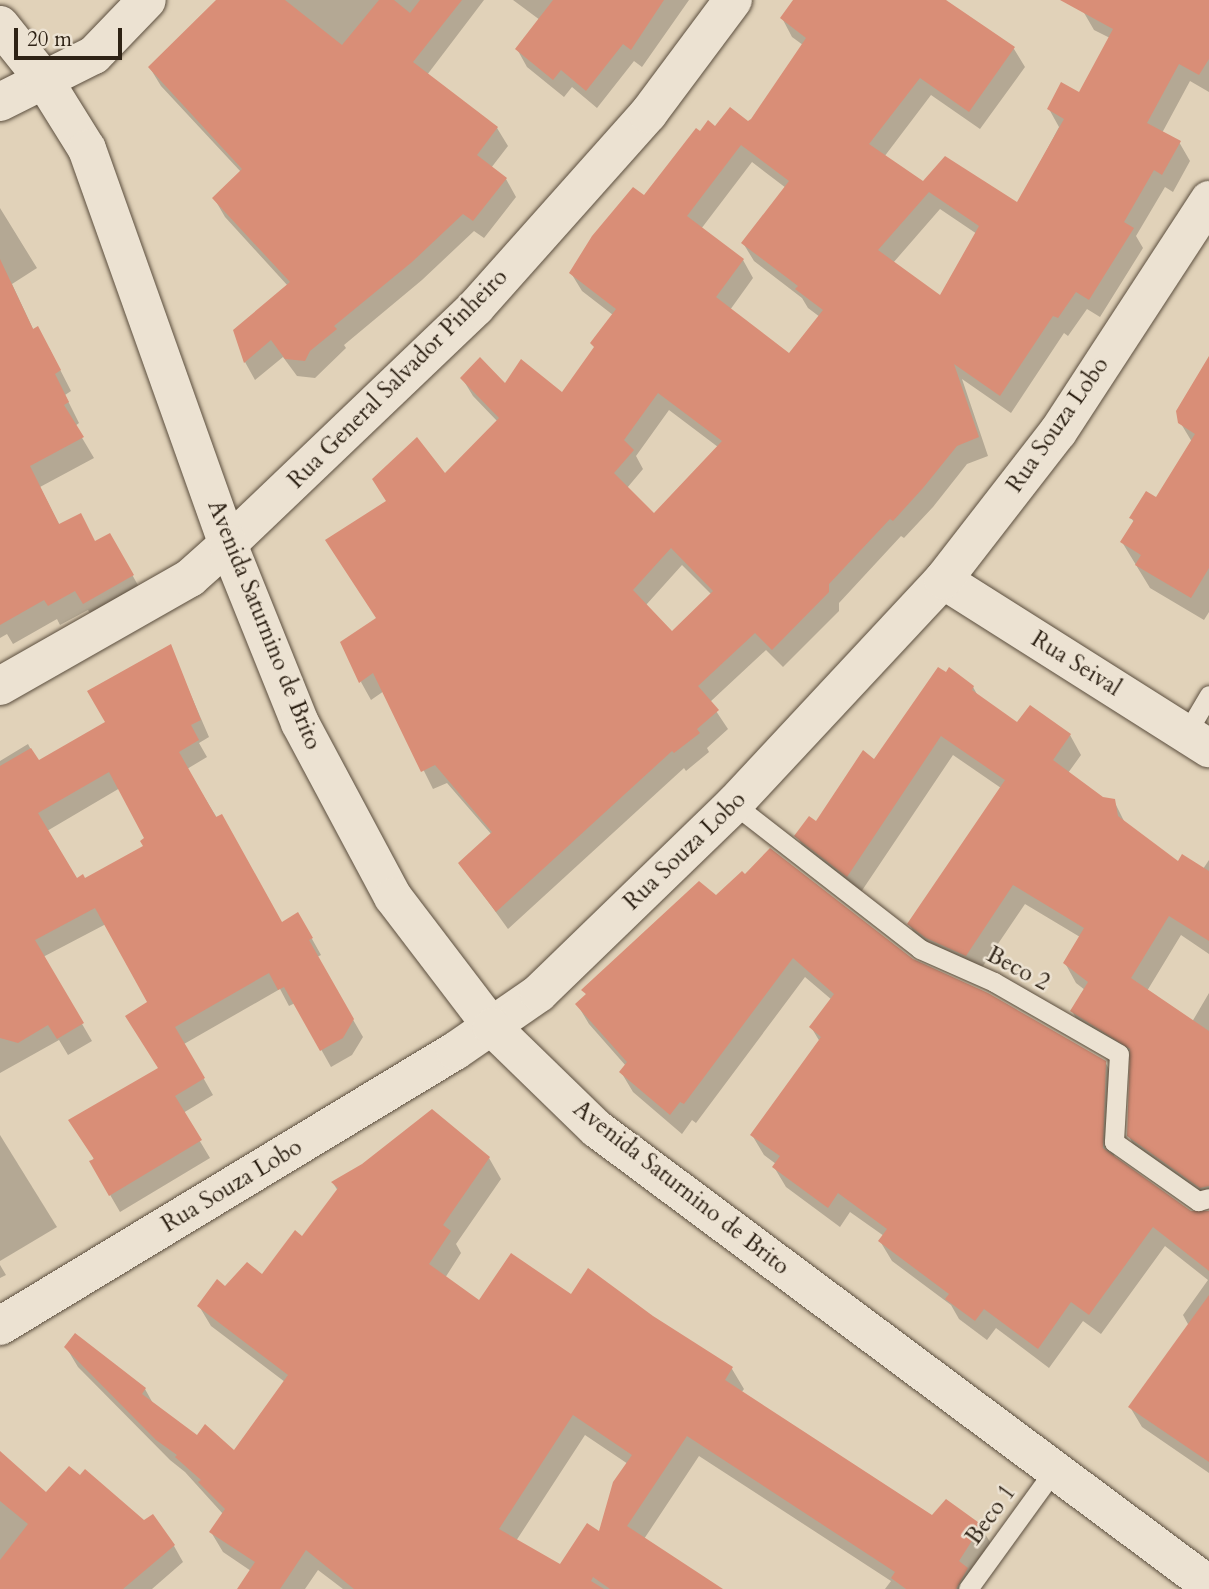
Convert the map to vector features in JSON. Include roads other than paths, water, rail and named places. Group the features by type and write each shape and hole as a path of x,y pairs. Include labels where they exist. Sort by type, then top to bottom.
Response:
{"street":[{"path":"0,102 94,55 147,0"},
{"name":"Rua General Salvador Pinheiro","path":"0,687 190,578 228,544 476,307 648,114 733,0"},
{"name":"Avenida Saturnino de Brito","path":"0,25 44,80 87,149 228,544 300,723 393,897 492,1027 597,1129 1209,1584"},
{"name":"Rua Souza Lobo","path":"0,1326 492,1027 539,993 734,804 943,580 1058,432 1209,200"},
{"name":"Rua Seival","path":"943,580 1198,741"}],"lane":[{"path":"1198,741 1209,695"},
{"name":"Beco 2","path":"734,804 920,949 994,982 1119,1054 1114,1142 1198,1201 1209,1198"},
{"name":"Beco 1","path":"968,1589 1054,1470"}]}
